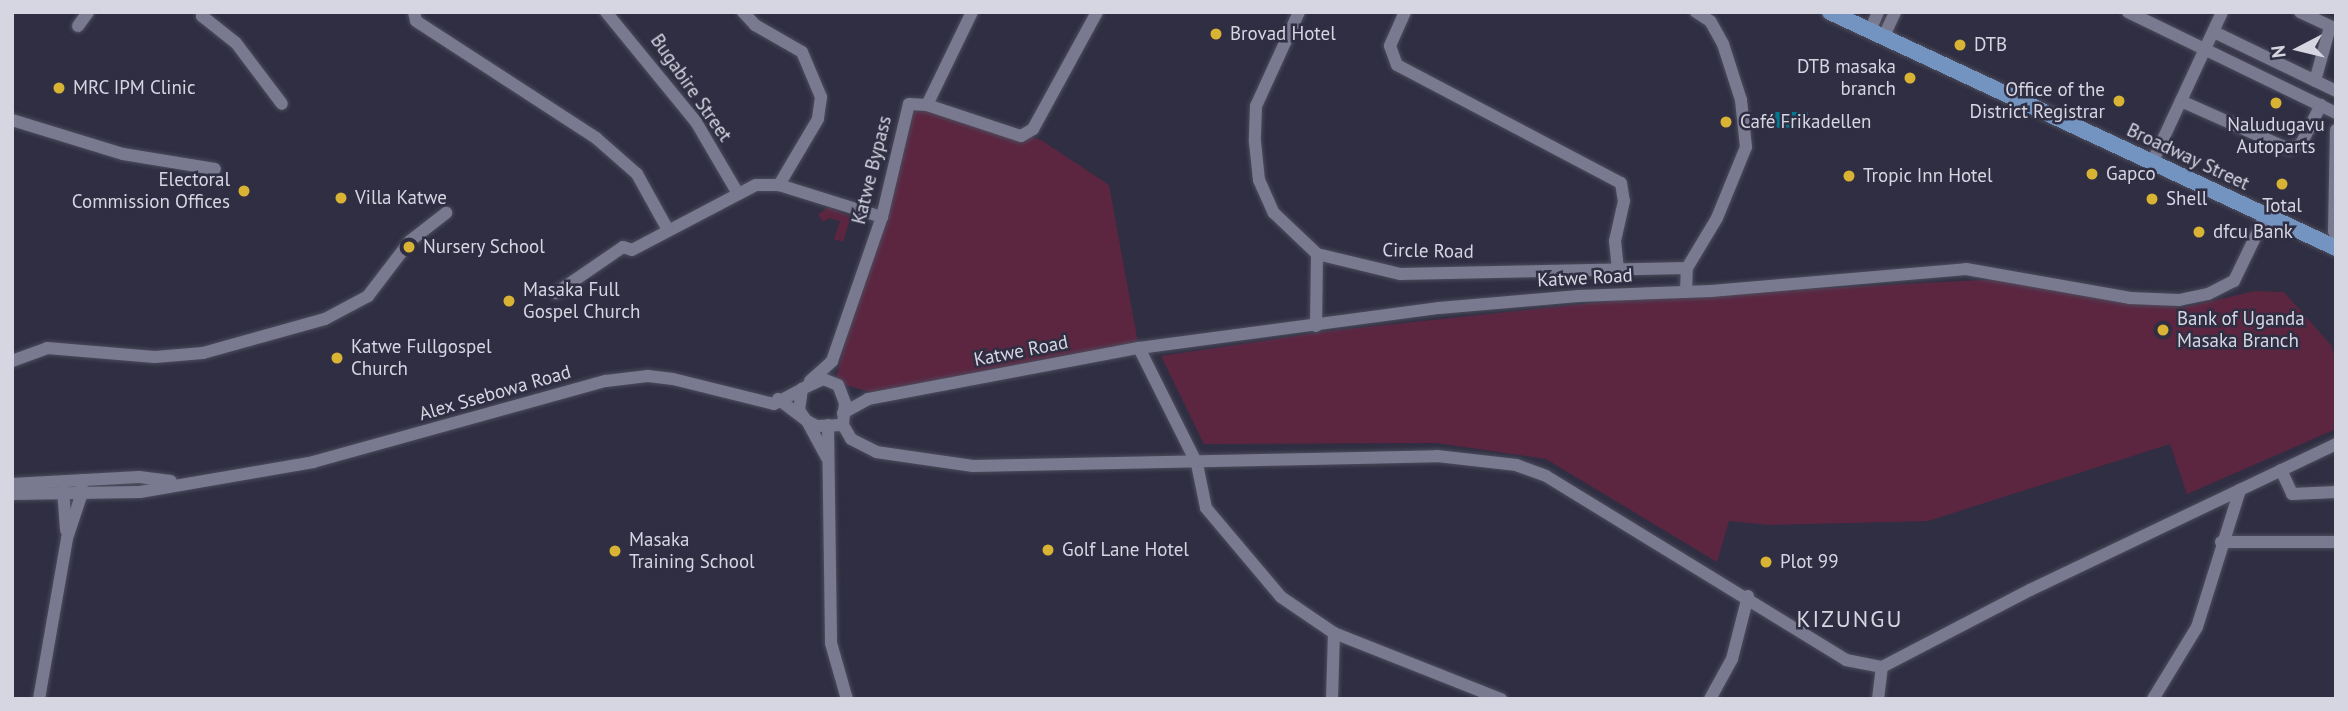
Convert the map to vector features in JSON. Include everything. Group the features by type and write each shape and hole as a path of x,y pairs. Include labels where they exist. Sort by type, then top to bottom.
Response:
{"main road":[{"name":"Broadway Street","path":"1830,12 2336,248"}],"street":[{"path":"78,26 88,12"},
{"path":"203,12 202,16 236,43 282,104"},
{"name":"Bugabire Street","path":"606,12 696,122 737,192"},
{"path":"743,12 755,25 802,52 821,97 818,119 779,186"},
{"name":"Katwe Bypass","path":"806,385 832,360 882,217 909,104 927,104 972,12"},
{"path":"927,104 1021,136 1033,129 1097,12"},
{"path":"1299,12 1256,106 1255,142 1259,180 1274,213 1317,254 1316,326"},
{"path":"1405,12 1390,46 1397,65 1621,183 1624,201 1615,241 1618,269"},
{"path":"1686,292 1687,268 1717,218 1746,146 1741,100 1723,44 1710,21 1696,12"},
{"path":"1877,34 1878,12"},
{"path":"1877,34 1895,12"},
{"path":"2128,12 2336,113"},
{"path":"2152,163 2222,12"},
{"path":"2300,12 2316,15 2333,28 2315,81"},
{"path":"413,13 416,21 483,67 596,138 636,174 668,230"},
{"path":"2214,32 2336,91"},
{"path":"2181,101 2289,149 2301,144 2321,105"},
{"path":"12,120 123,154 215,169"},
{"path":"2314,239 2335,232 2336,130"},
{"path":"556,293 620,249 632,250 737,192 756,185 779,186 882,217"},
{"path":"12,361 47,348 155,357 203,354 313,323 369,296 410,241 446,213"},
{"name":"Katwe Road","path":"843,419 868,399 1139,348 1439,308 1686,292 1966,269 2130,298 2179,300 2208,294 2234,281 2265,217"},
{"name":"Circle Road","path":"1317,254 1400,274 1687,268"},
{"path":"1139,348 1197,464 1206,508 1228,538 1281,597 1334,633 1501,699"},
{"name":"Katwe Bypass","path":"832,360 836,384"},
{"name":"Alex Ssebowa Road","path":"12,494 81,496 140,492 179,481 313,462 606,381 648,376 774,404 778,399"},
{"path":"836,384 845,403 843,419 862,447 925,461 972,466 1197,464 1437,456 1516,465 1546,475 1748,596 1846,660 1882,667 2029,590 2336,444"},
{"path":"843,419 828,425 806,420 778,399 806,385 836,384 868,399"},
{"path":"806,385 799,410 827,459"},
{"path":"828,425 831,643 846,699"},
{"path":"2281,470 2292,494 2336,492"},
{"name":"Alex Ssebowa Road","path":"12,484 139,477 179,481"},
{"path":"39,699 66,537 81,496 82,480"},
{"path":"63,481 66,537"},
{"path":"2153,699 2197,626 2221,542 2241,490"},
{"path":"2221,542 2336,542"},
{"path":"1710,699 1732,659 1748,596"},
{"path":"1332,699 1334,633"},
{"path":"1878,699 1882,667"}],"shaded area":[{"path":"909,104 1041,140 1109,185 1139,348 884,396 835,382"},
{"path":"829,207 851,217 843,242 834,239 840,221 829,218 823,222 818,214"},
{"path":"2019,278 2181,308 2255,291 2284,292 2331,345 2336,362 2336,429 2187,494 2170,444 1928,521 1770,525 1729,521 1717,562 1546,459 1436,443 1204,444 1161,356 1329,331 1638,298"}],"water":[{"path":"1775,112 1808,112 1808,127 1775,128"}],"place":[{"name":"Brovad Hotel","path":"1216,34"},
{"name":"DTB","path":"1960,45"},
{"name":"DTB masaka branch","path":"1910,78"},
{"name":"MRC IPM Clinic","path":"59,88"},
{"name":"Office of the District Registrar","path":"2119,101"},
{"name":"Naludugavu Autoparts","path":"2276,103"},
{"name":"Café Frikadellen","path":"1726,122"},
{"name":"Gapco","path":"2092,174"},
{"name":"Tropic Inn Hotel","path":"1849,176"},
{"name":"Total","path":"2282,184"},
{"name":"Electoral Commission Offices","path":"244,191"},
{"name":"Villa Katwe","path":"341,198"},
{"name":"Shell","path":"2152,199"},
{"name":"dfcu Bank","path":"2199,232"},
{"name":"Nursery School","path":"409,247"},
{"name":"Masaka Full Gospel Church","path":"509,301"},
{"name":"Bank of Uganda Masaka Branch","path":"2163,330"},
{"name":"Katwe Fullgospel Church","path":"337,358"},
{"name":"Golf Lane Hotel","path":"1048,550"},
{"name":"Masaka Training School","path":"615,551"},
{"name":"Plot 99","path":"1766,562"}],"district":[{"name":"KIZUNGU","path":"1850,619"}]}
